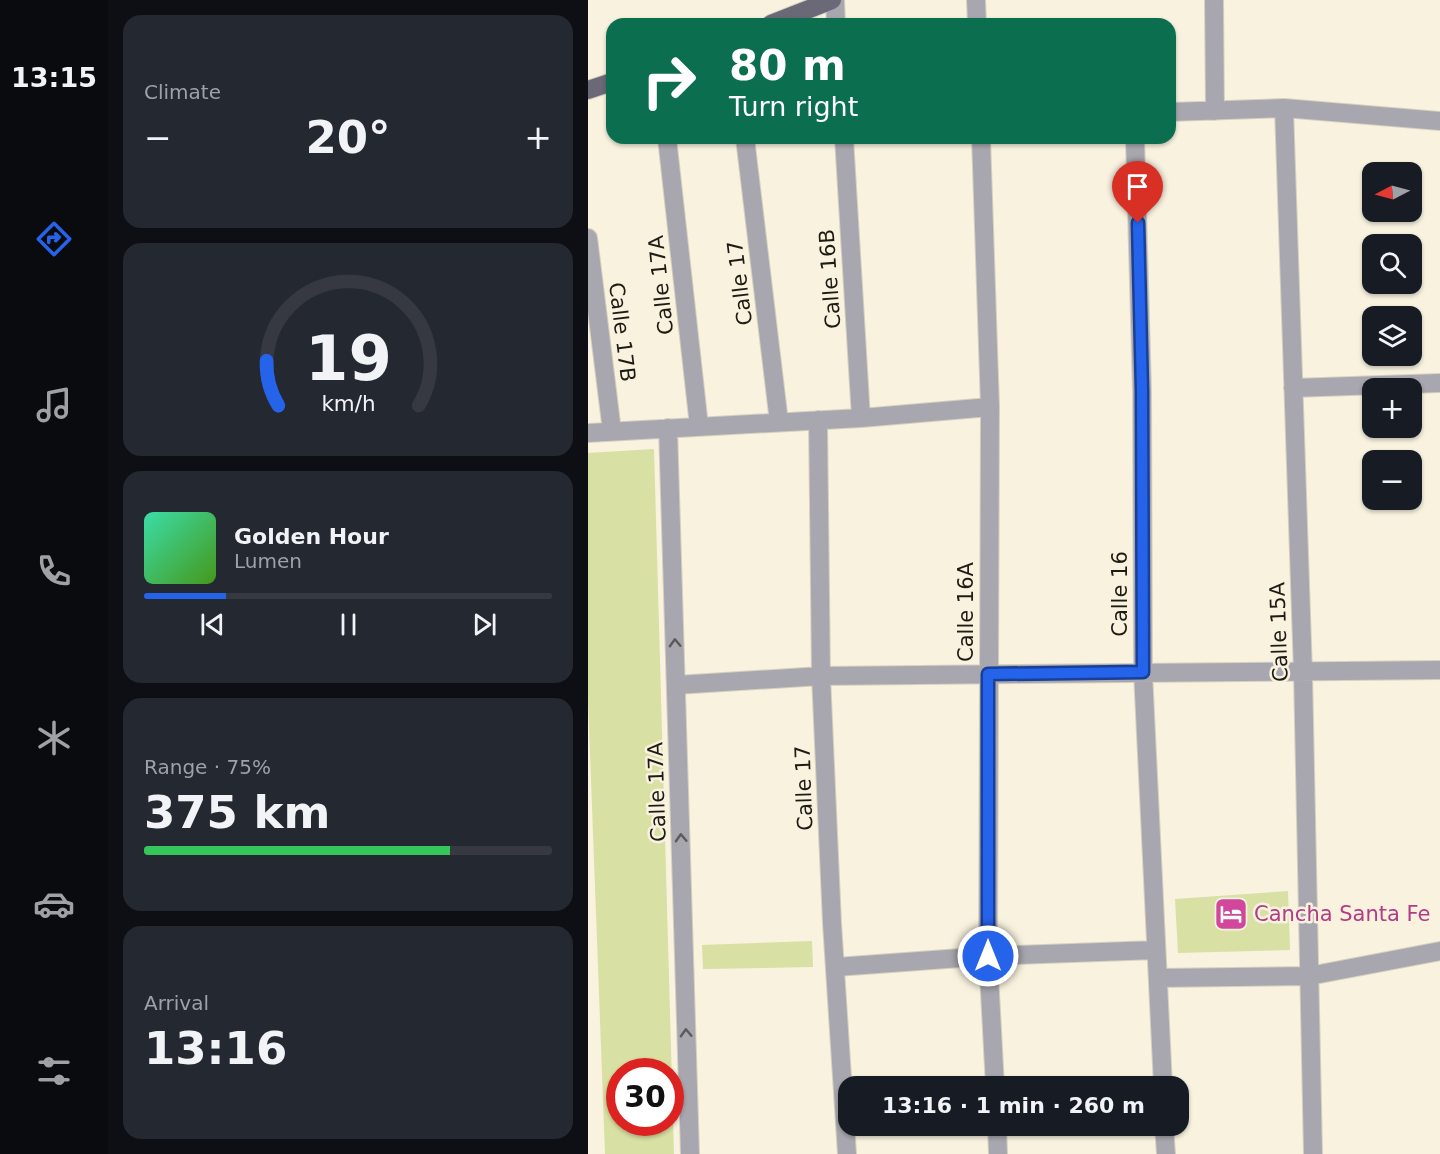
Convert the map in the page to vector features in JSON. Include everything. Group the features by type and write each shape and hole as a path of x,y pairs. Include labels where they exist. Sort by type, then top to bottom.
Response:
{"main road":[{"path":"786,18 833,0"},
{"path":"588,90 606,84"}],"street":[{"path":"833,0 835,18"},
{"path":"976,0 977,18"},
{"path":"1214,0 1215,111"},
{"path":"1176,112 1284,108 1440,121"},
{"name":"Calle 15A","path":"1284,108 1303,673 1313,1154"},
{"name":"Calle 17A","path":"668,144 699,426"},
{"name":"Calle 17","path":"746,144 779,422"},
{"name":"Calle 16B","path":"844,144 861,418"},
{"name":"Calle 16A","path":"981,144 990,407 988,956 994,1076"},
{"name":"Calle 16","path":"1135,144 1142,391 1143,672 1163,1076"},
{"name":"Calle 17B","path":"588,238 612,431"},
{"path":"1293,388 1440,383"},
{"path":"588,433 861,418 990,407"},
{"name":"Calle 17","path":"818,420 821,676 831,911 847,1154"},
{"name":"Calle 17A","path":"668,428 690,1154"},
{"path":"676,685 821,676 1440,670"},
{"path":"836,967 988,956 1156,950"},
{"path":"1158,978 1309,976 1440,951"},
{"path":"997,1136 998,1154"},
{"path":"1165,1136 1166,1154"}],"green space":[{"path":"654,449 671,1058 606,1058 606,1136 673,1136 674,1154 605,1154 588,699 588,453"},
{"path":"1288,891 1290,950 1178,953 1175,899"},
{"path":"812,941 813,967 703,969 702,945"}],"place":[{"name":"Cancha Santa Fe","path":"1231,914"}],"route":[{"path":"988,956 988,674 1143,672 1142,391 1138,223"}]}
